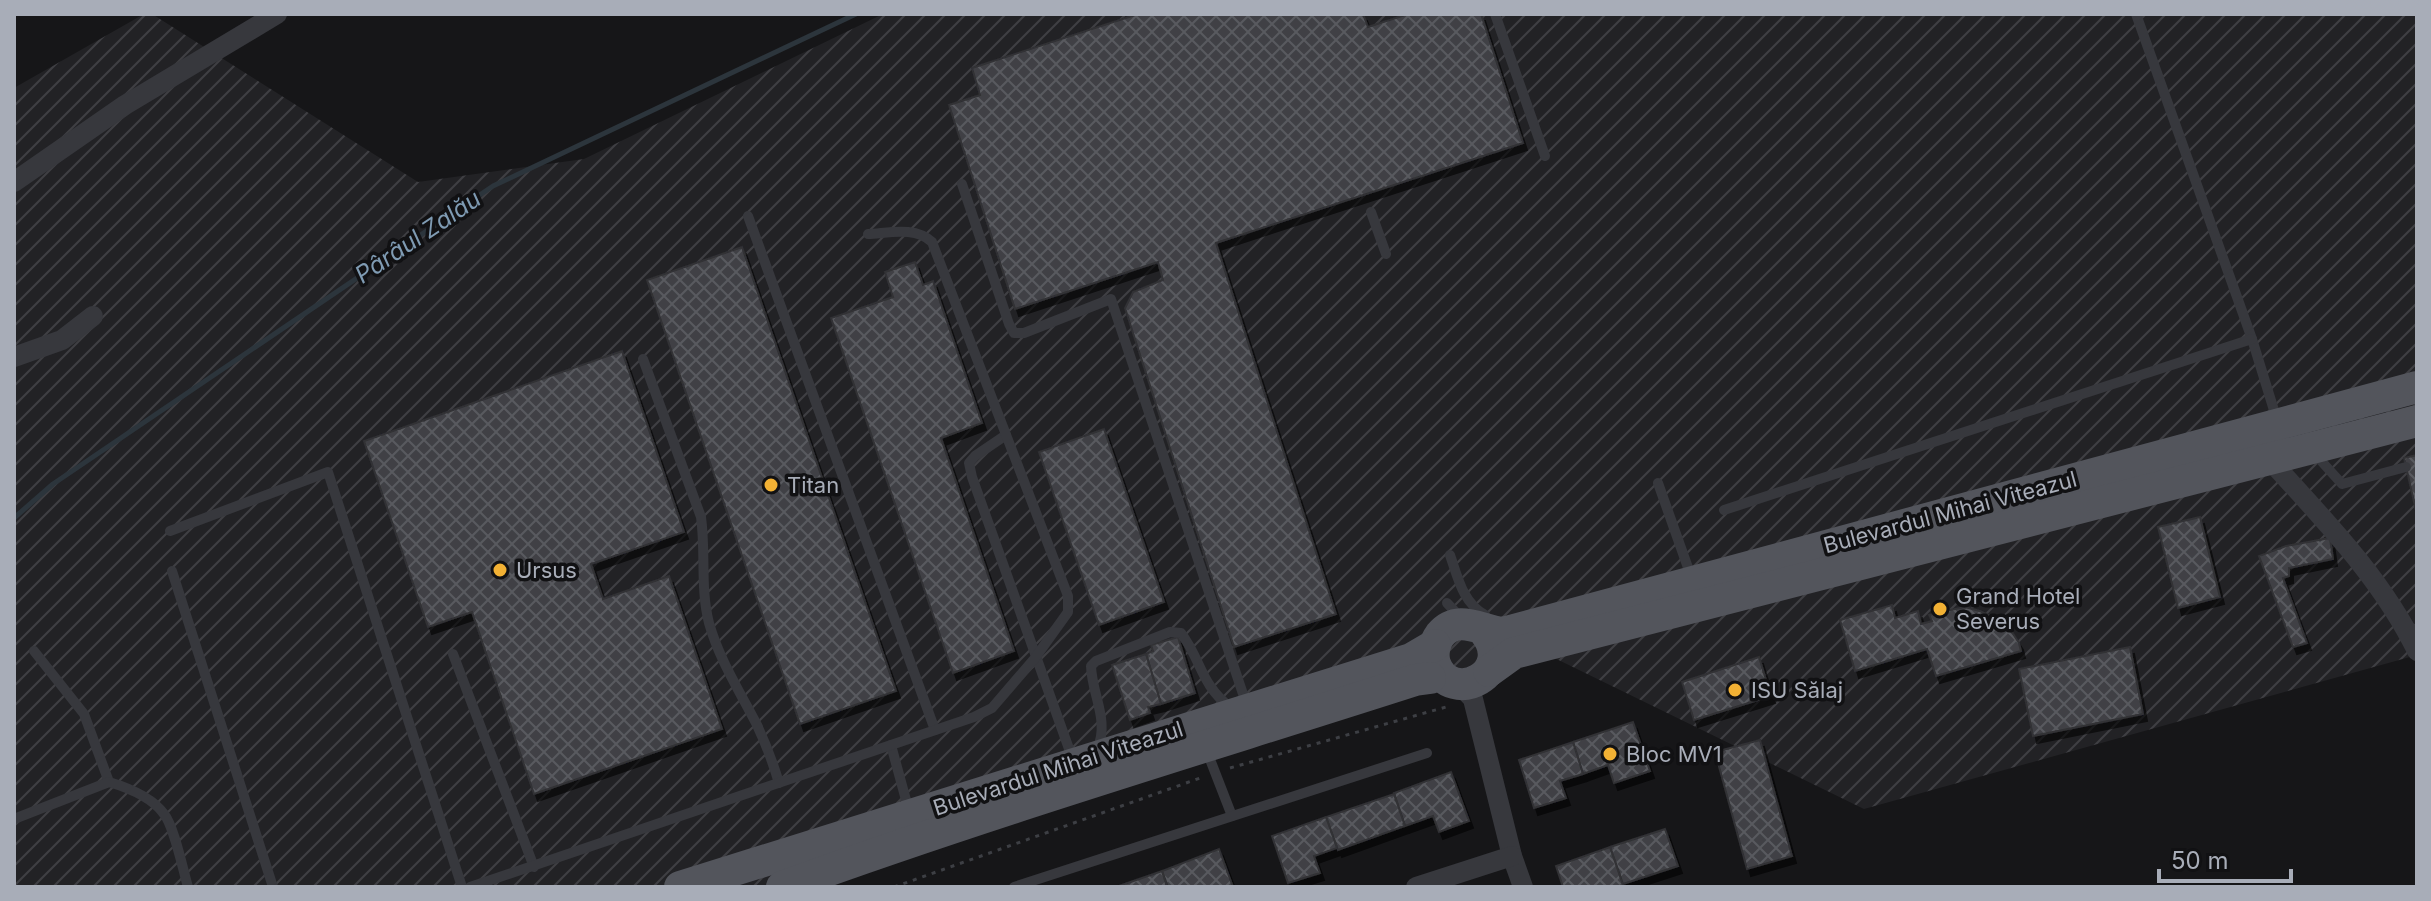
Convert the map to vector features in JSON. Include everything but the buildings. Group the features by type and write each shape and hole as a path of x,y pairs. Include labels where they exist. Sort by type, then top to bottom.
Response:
{"main road":[{"name":"Bulevardul Mihai Viteazul","path":"2284,444 2417,387"},
{"name":"Bulevardul Mihai Viteazul","path":"1083,768 1210,760 1415,680 1470,683 1514,653 1749,578 2068,495 2284,444 2417,421"},
{"name":"Bulevardul Mihai Viteazul","path":"680,887 914,827 1242,710 1411,659 1465,630 1503,633 1535,618 1693,581 1749,578"},
{"path":"1465,630 1493,645 1494,654 1470,683 1435,664 1465,630"},
{"name":"Bulevardul Mihai Viteazul","path":"782,887 914,827"}],"street":[{"path":"14,182 125,105 277,14"},
{"path":"14,357 62,340 93,316"},
{"path":"2284,444 2408,632 2417,651"},
{"path":"1470,683 1512,856 1523,887"},
{"path":"1416,887 1512,856"}],"lane":[{"path":"1495,14 1545,156"},
{"path":"2136,14 2252,339 2284,444 2342,484 2406,467"},
{"path":"962,184 1014,333 1024,333 1111,299 1242,710"},
{"path":"1371,212 1386,254"},
{"path":"748,216 935,730"},
{"path":"470,887 992,708 1035,658 1068,612 1068,596 932,242 914,231 868,234"},
{"path":"1724,510 2252,339"},
{"path":"643,359 701,517 704,538 703,590 710,625 735,687 770,755 779,783"},
{"path":"1006,435 969,463 1035,658 1083,768"},
{"path":"170,531 328,472 462,887"},
{"path":"1658,483 1693,581"},
{"path":"1450,555 1463,593 1472,606 1487,617 1465,630"},
{"path":"172,571 273,887"},
{"path":"1083,768 1102,738 1103,723 1091,666 1096,661 1170,632 1181,633 1216,697 1242,710"},
{"path":"34,651 84,714 109,782"},
{"path":"453,654 534,867"},
{"path":"891,745 914,827"},
{"path":"1014,887 1427,753"},
{"path":"1210,760 1232,816"},
{"path":"14,819 109,782 140,794 166,815 188,887"}],"path":[{"path":"894,887 1210,760 1470,683"}],"shaded area":[{"path":"144,14 152,14 418,182 584,159 883,14 2417,14 2417,655 1864,809 1536,649 810,887 14,887 14,88"}],"waterway":[{"name":"Pârâul Zalău","path":"14,518 53,484 493,186 856,14"}],"place":[{"name":"Titan","path":"771,485"},
{"name":"Ursus","path":"500,570"},
{"name":"Grand Hotel Severus","path":"1940,609"},
{"name":"ISU Sălaj","path":"1735,690"},
{"name":"Bloc MV1","path":"1610,754"}]}
